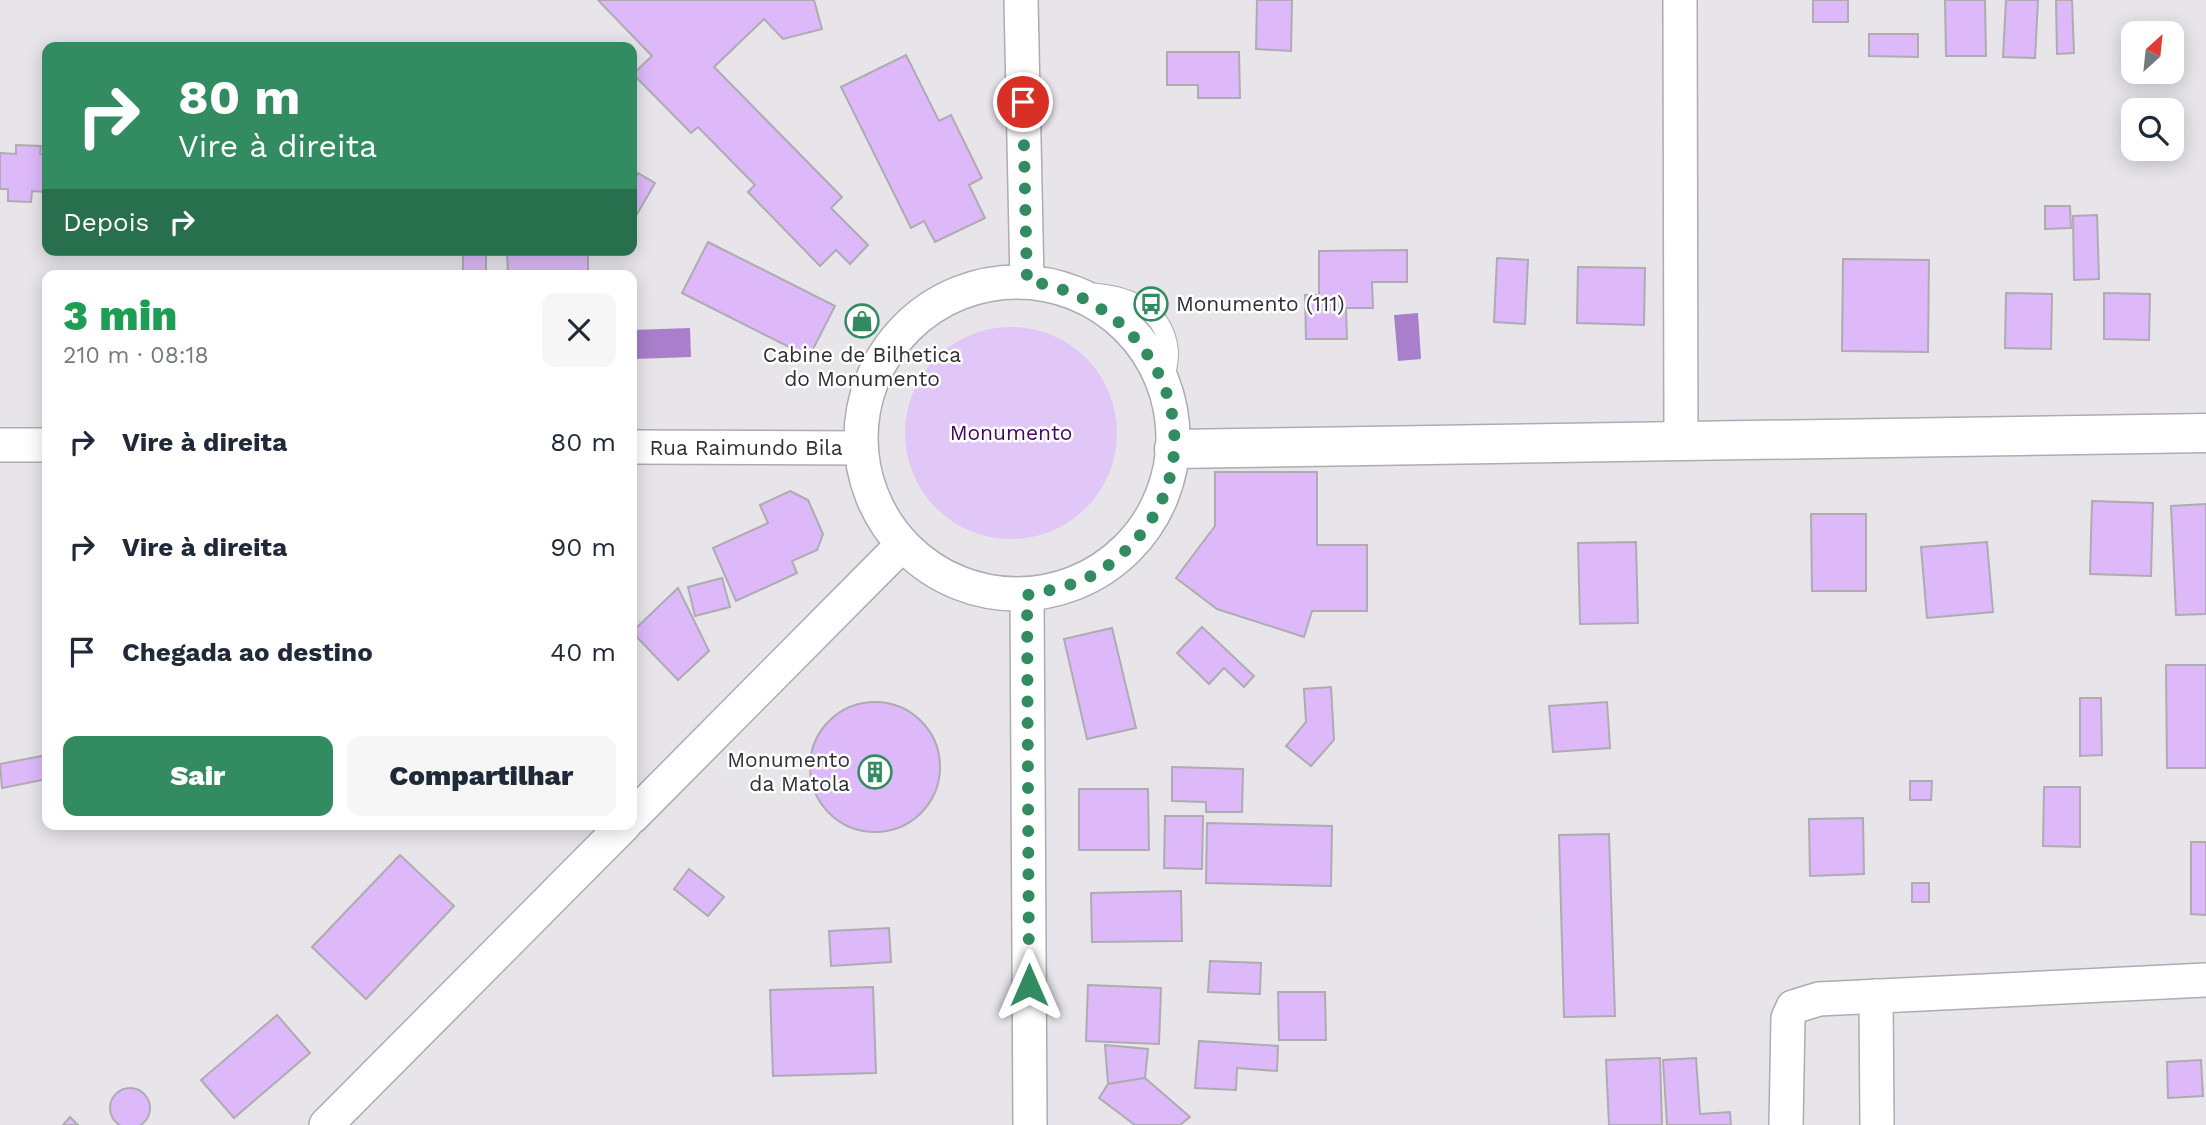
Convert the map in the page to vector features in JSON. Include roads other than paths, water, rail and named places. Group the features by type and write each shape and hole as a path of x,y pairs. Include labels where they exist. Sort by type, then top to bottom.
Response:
{"street":[{"path":"1021,0 1027,281"},
{"path":"1680,0 1681,441"},
{"path":"1027,281 1074,292 1104,308 1129,328 1149,354 1164,384 1172,416 1174,449 1164,494 1142,533 1110,564 1071,586 1027,595 981,591 938,574 902,545 872,501 859,448 866,394 878,362 904,327 941,300 982,284 1027,281"},
{"path":"1174,449 2206,433"},
{"path":"0,445 42,445"},
{"name":"Rua Raimundo Bila","path":"637,447 859,448"},
{"path":"637,812 902,545"},
{"path":"1027,595 1030,1125"},
{"path":"326,1125 619,830"},
{"path":"1786,1125 1788,1018 1793,1007 1819,999 2206,980"},
{"path":"1876,996 1877,1125"}],"place":[{"name":"Monumento (111)","path":"1151,304"},
{"name":"Cabine de Bilhetica do Monumento","path":"862,321"},
{"name":"Monumento da Matola","path":"875,772"}],"park label":[{"name":"Monumento","path":"1011,433"}]}
